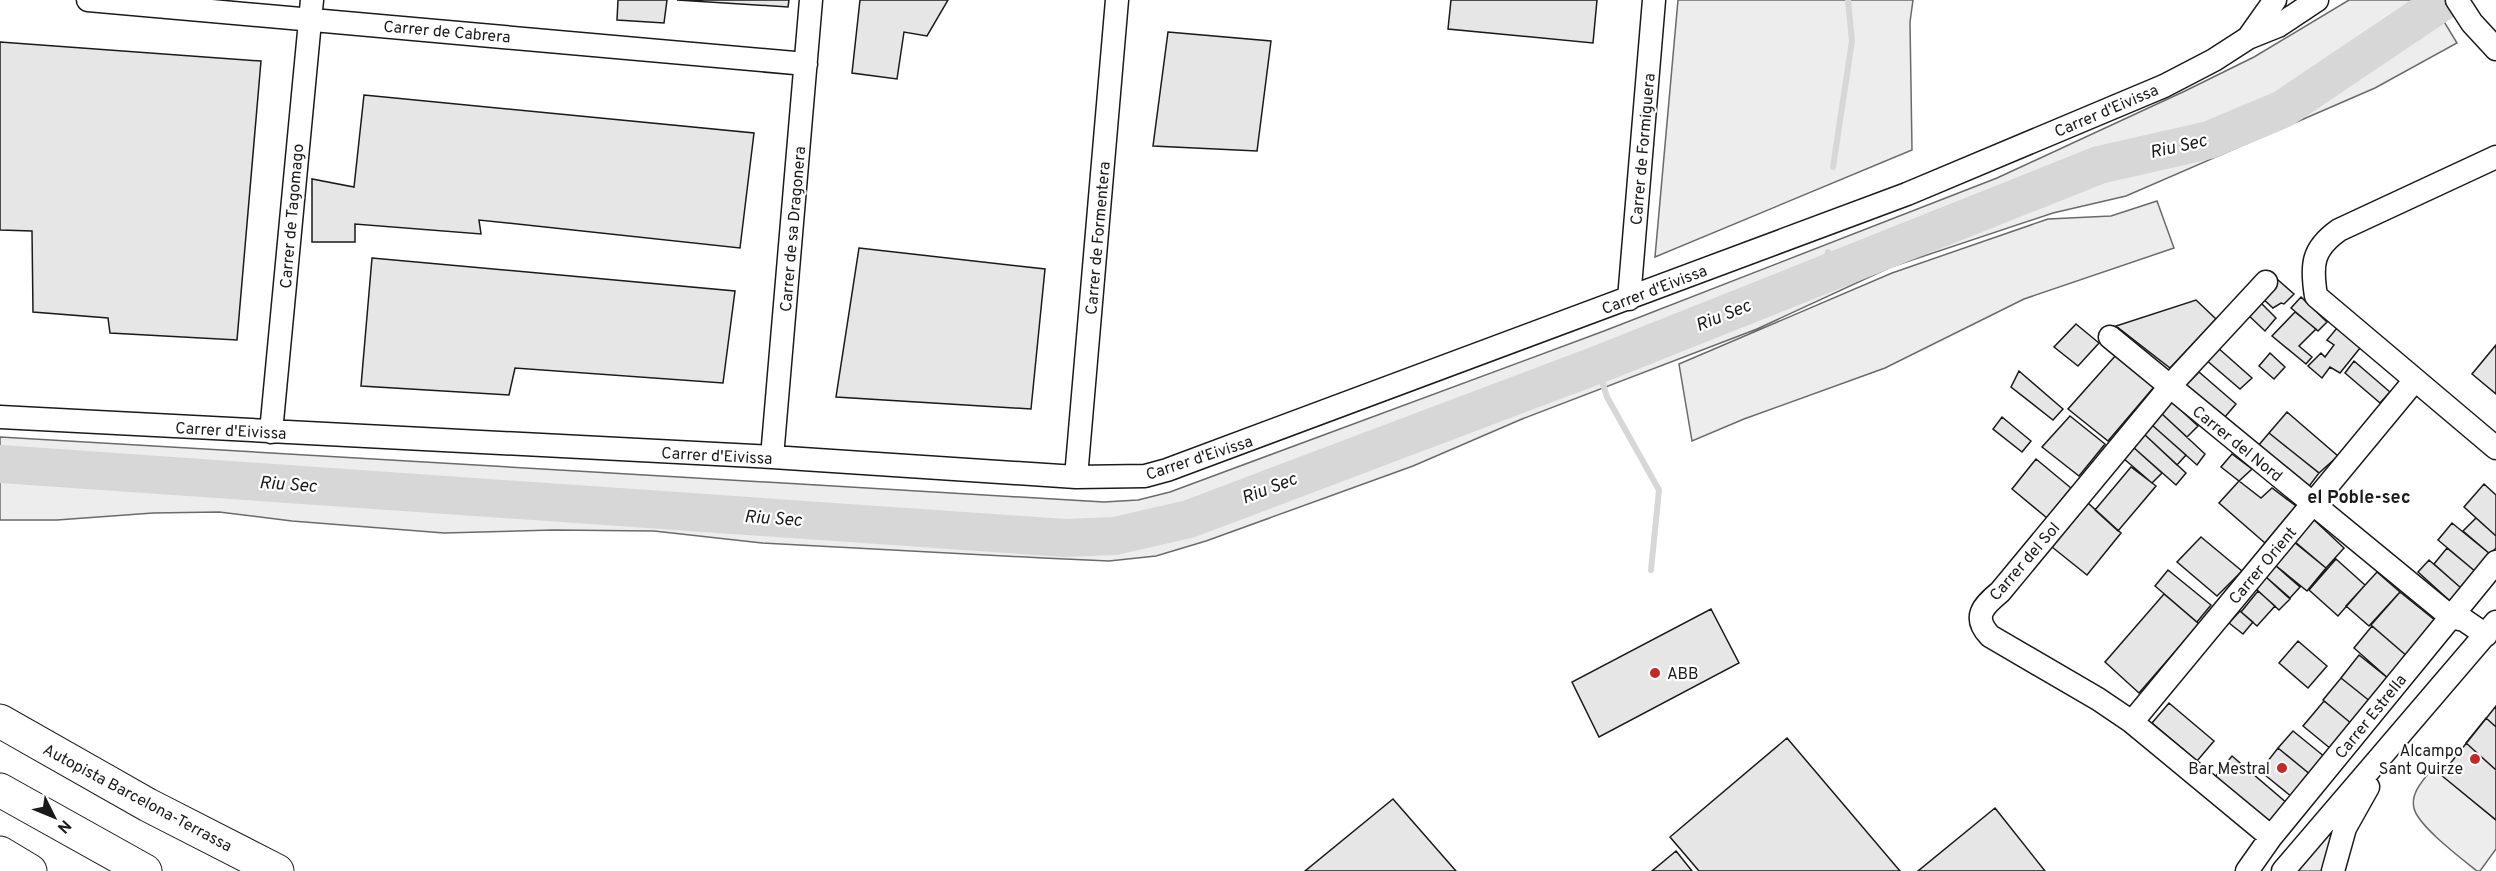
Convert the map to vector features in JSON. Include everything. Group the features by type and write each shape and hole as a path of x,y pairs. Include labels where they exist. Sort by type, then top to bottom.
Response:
{"highway":[{"name":"Autopista Barcelona-Terrassa","path":"0,721 148,805 277,871"},
{"path":"0,790 145,871"},
{"path":"0,853 30,871"}],"street":[{"name":"Carrer de Cabrera","path":"88,0 311,9 806,64"},
{"name":"Carrer de sa Dragonera","path":"772,457 812,0"},
{"name":"Carrer de Formentera","path":"1076,477 1117,0"},
{"name":"Carrer de Formiguera","path":"1629,299 1654,0"},
{"name":"Carrer d'Eivissa","path":"2248,38 2275,0"},
{"name":"Carrer d'Eivissa","path":"0,417 772,457 1076,477 1145,477 1907,194 2164,86 2214,60 2248,38 2278,26 2316,0"},
{"path":"2460,3 2484,38 2496,49"},
{"name":"Carrer de Tagomago","path":"271,432 311,9"},
{"path":"2496,157 2339,230 2327,238 2316,256 2313,276 2316,296 2496,448"},
{"name":"Carrer del Sol","path":"2266,282 2169,387 2000,592 1986,604 1980,618 1982,628 1990,636 2098,699 2132,722 2271,837"},
{"name":"Carrer del Nord","path":"2110,337 2451,617 2452,635 2484,636"},
{"name":"Carrer Orient","path":"2132,722 2415,380"},
{"name":"Carrer Estrella","path":"2247,871 2271,837 2496,562"},
{"path":"2283,871 2484,636"},
{"path":"2333,871 2345,828 2391,746"}],"shaded area":[{"path":"1678,0 1913,0 1910,22 1912,150 1655,257"},
{"path":"2349,0 2431,0 2457,43 2375,88 2126,196 2053,213 1891,267 1757,329 1522,419 1413,466 1206,541 1156,556 1109,561 1043,558 762,543 654,531 554,530 444,533 292,521 219,512 153,513 57,520 0,520 0,437 1104,502 1138,500 1170,492 1604,331 1997,178 2254,57"},
{"path":"2157,201 2174,248 2024,299 1885,368 1744,419 1692,441 1679,364 1892,273 2048,219 2111,216"},
{"path":"2433,768 2496,820 2496,849 2480,871 2477,871 2441,841 2417,815 2413,802 2414,797 2419,786"},
{"path":"2338,814 2328,871 2295,871"}],"building":[{"path":"618,0 667,0 664,23 617,20"},
{"path":"677,0 789,0 788,7"},
{"path":"860,0 948,0 927,36 904,32 897,79 852,73"},
{"path":"1451,0 1597,0 1593,43 1448,29"},
{"path":"1168,32 1271,41 1257,151 1153,146"},
{"path":"0,42 261,61 237,340 110,333 108,318 33,312 32,231 0,230"},
{"path":"364,95 754,133 740,248 479,220 481,234 355,224 355,242 312,242 312,179 354,187"},
{"path":"859,248 1045,269 1031,409 836,397"},
{"path":"372,258 735,291 723,383 515,368 509,395 361,386"},
{"path":"2277,279 2294,294 2284,304 2281,303 2273,308 2261,297"},
{"path":"2301,297 2327,322 2318,331 2291,308"},
{"path":"2196,300 2216,319 2170,368 2116,326"},
{"path":"2258,300 2276,318 2265,331 2246,313"},
{"path":"2295,312 2316,329 2299,346 2312,357 2306,364 2272,336"},
{"path":"2076,324 2099,343 2078,366 2054,347"},
{"path":"2337,328 2360,348 2340,373 2330,367 2322,378 2308,366 2321,353 2325,357 2334,345 2327,340"},
{"path":"2496,345 2496,394 2472,374"},
{"path":"2217,347 2252,378 2240,389 2205,359"},
{"path":"2270,353 2285,367 2274,379 2259,366"},
{"path":"2116,355 2154,387 2108,441 2068,409"},
{"path":"2354,361 2390,392 2380,403 2345,373"},
{"path":"2019,371 2063,409 2053,420 2011,387"},
{"path":"2199,372 2236,404 2224,418 2184,387"},
{"path":"2172,402 2198,426 2187,437 2161,413"},
{"path":"2287,412 2338,456 2319,473 2269,433"},
{"path":"2161,413 2205,454 2197,465 2152,425"},
{"path":"2070,416 2105,444 2079,476 2042,447"},
{"path":"2002,417 2031,441 2022,452 1993,429"},
{"path":"2152,425 2186,455 2177,465 2144,434"},
{"path":"2269,433 2319,473 2307,489 2258,446"},
{"path":"2144,434 2186,473 2176,485 2133,447"},
{"path":"2133,447 2162,473 2152,483 2123,458"},
{"path":"2232,454 2252,469 2239,481 2221,467"},
{"path":"2036,459 2071,488 2047,518 2012,489"},
{"path":"2131,467 2156,486 2118,531 2095,510"},
{"path":"2239,481 2261,498 2272,488 2296,506 2265,543 2219,503"},
{"path":"2484,484 2496,495 2496,536 2464,507"},
{"path":"2088,503 2121,533 2087,575 2052,547"},
{"path":"2312,518 2344,548 2326,568 2294,541"},
{"path":"2476,518 2496,536 2496,548 2490,554 2463,531"},
{"path":"2452,523 2490,554 2476,572 2438,540"},
{"path":"2201,537 2242,571 2217,596 2177,562"},
{"path":"2294,542 2326,568 2307,591 2275,565"},
{"path":"2447,548 2476,572 2461,588 2434,564"},
{"path":"2336,559 2365,585 2338,616 2309,590"},
{"path":"2429,560 2461,588 2450,601 2418,572"},
{"path":"2275,565 2300,587 2290,598 2266,577"},
{"path":"2168,570 2211,605 2197,622 2155,586"},
{"path":"2377,572 2400,592 2369,626 2346,606"},
{"path":"2266,577 2290,599 2279,610 2255,588"},
{"path":"2258,591 2275,606 2257,626 2241,612"},
{"path":"2400,592 2436,621 2408,657 2371,625"},
{"path":"2164,594 2199,624 2139,693 2105,662"},
{"name":"ABB","path":"1711,609 1739,663 1599,737 1572,682"},
{"path":"2240,611 2253,622 2243,634 2229,623"},
{"path":"2372,626 2408,657 2389,679 2354,648"},
{"path":"2298,641 2327,666 2308,688 2279,663"},
{"path":"2359,655 2389,679 2371,702 2341,678"},
{"path":"2341,678 2371,702 2352,724 2323,700"},
{"path":"2324,701 2352,724 2331,749 2303,726"},
{"path":"2169,703 2214,741 2197,761 2152,723"},
{"name":"Alcampo Sant Quirze","path":"2496,706 2496,820 2441,775"},
{"path":"2486,718 2496,727 2496,770 2466,743"},
{"path":"2293,731 2325,757 2311,775 2278,748"},
{"path":"1787,738 1900,871 1699,871 1670,837"},
{"path":"2278,748 2311,775 2292,797 2260,771"},
{"path":"2232,756 2288,804 2271,824 2215,777"},
{"path":"1393,799 1456,871 1305,871"},
{"path":"1995,808 2045,871 1918,871"},
{"path":"1676,851 1692,871 1652,871"}],"waterway":[{"path":"1833,167 1852,41 1848,0"},
{"name":"Riu Sec","path":"0,464 1065,538 1115,536 1189,519 1597,365 2099,165 2209,140 2283,109 2445,0"},
{"path":"1824,274 1828,252"},
{"path":"1597,365 1607,397 1659,490 1651,570"}],"place":[{"name":"ABB","path":"1655,673"},
{"name":"Alcampo Sant Quirze","path":"2475,759"},
{"name":"Bar Mestral","path":"2282,768"}],"district":[{"name":"el Poble-sec","path":"2359,497"}]}
